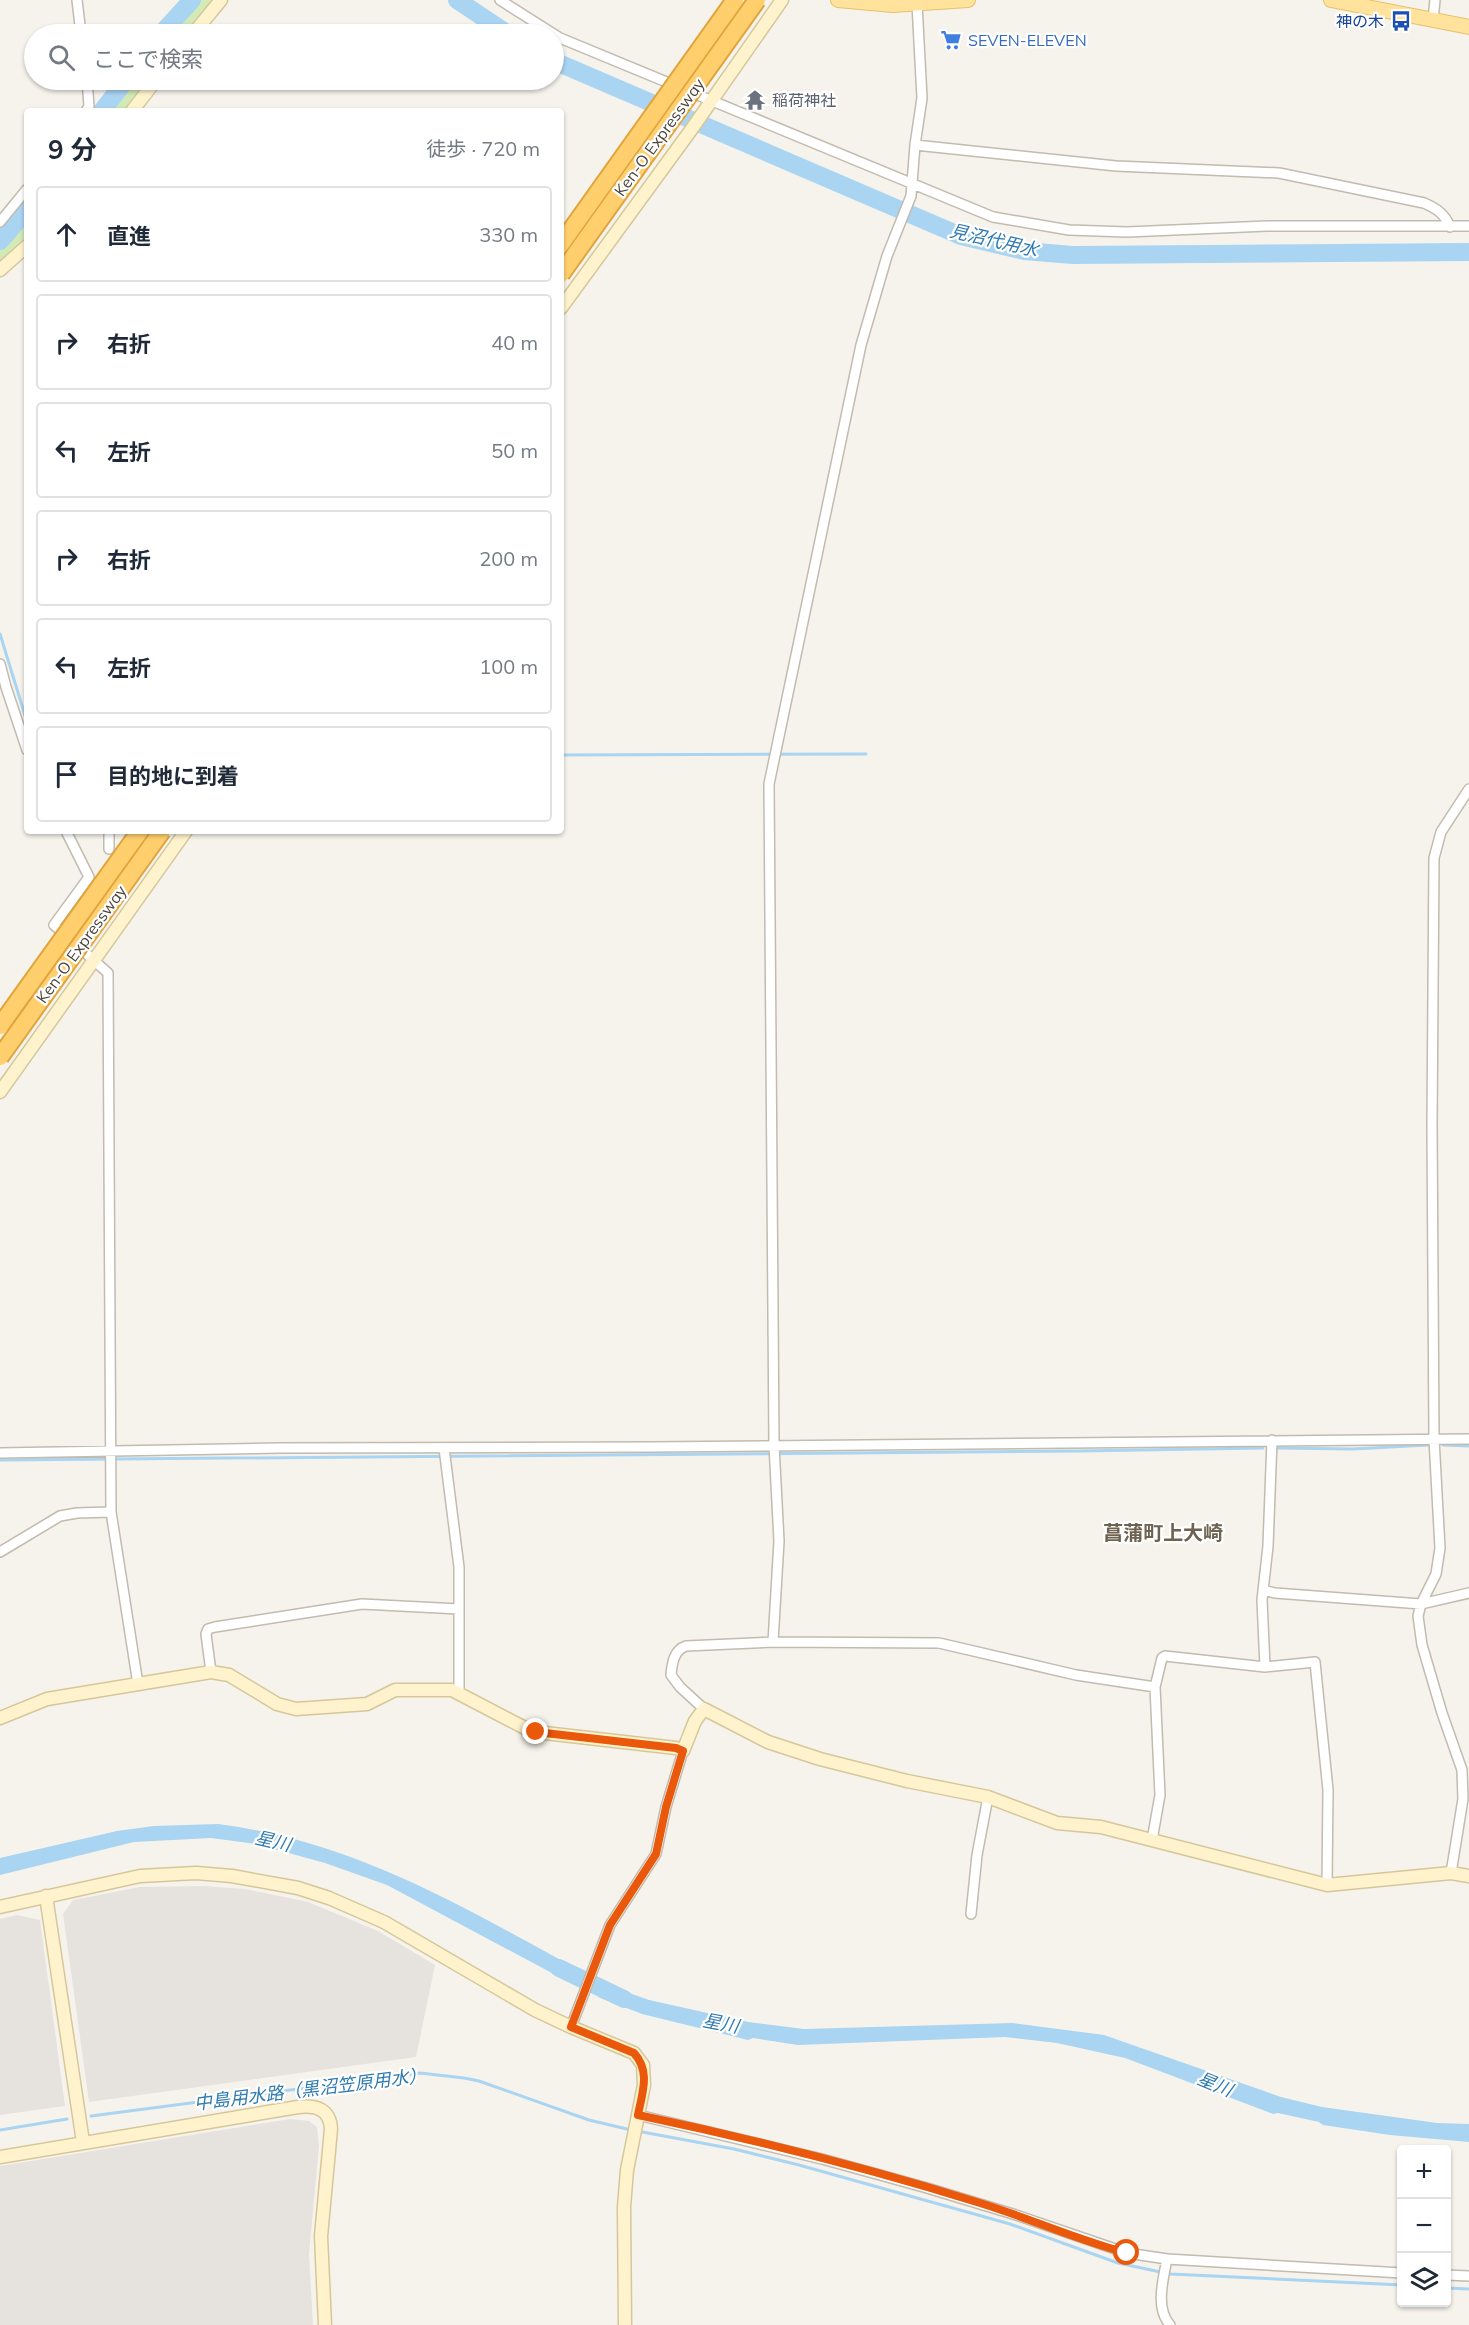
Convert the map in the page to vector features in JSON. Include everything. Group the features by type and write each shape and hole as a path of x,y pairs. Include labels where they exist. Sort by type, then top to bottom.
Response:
{"highway":[{"name":"Ken-O Expressway","path":"564,240 735,0"},
{"name":"Ken-O Expressway","path":"564,270 757,0"},
{"name":"Ken-O Expressway","path":"0,1026 138,834"},
{"name":"Ken-O Expressway","path":"0,1057 160,834"}],"main road":[{"path":"838,0 875,4 917,4 968,0"},
{"path":"1331,0 1469,27"}],"street":[{"path":"77,0 80,24"},
{"path":"201,24 221,0"},
{"path":"500,0 538,24"},
{"path":"564,304 782,0"},
{"path":"1433,20 1435,0"},
{"path":"774,1642 778,1541 774,1445 769,784 861,345 887,256 911,196 922,98 917,4"},
{"path":"564,40 993,217 1069,230 1127,232 1268,225 1469,226"},
{"path":"88,90 88,108"},
{"path":"134,108 148,90"},
{"path":"915,145 1116,166 1279,173 1424,202 1440,212 1447,219 1450,227"},
{"path":"0,222 24,193"},
{"path":"0,270 24,249"},
{"path":"0,664 24,741"},
{"path":"1451,1873 1463,1799 1462,1770 1422,1645 1418,1616 1421,1604 1436,1574 1439,1560 1434,1439 1432,1125 1434,858 1441,832 1469,789"},
{"path":"68,834 89,877 54,925 108,973 111,1512 138,1684"},
{"path":"109,834 109,849"},
{"path":"0,1092 184,834"},
{"path":"0,1453 279,1448 1469,1438"},
{"path":"1265,1667 1263,1590 1268,1546 1272,1440"},
{"path":"444,1448 459,1567 459,1692"},
{"path":"0,1552 60,1516 111,1512"},
{"path":"1263,1590 1296,1595 1421,1604 1469,1593"},
{"path":"211,1672 206,1634 208,1629 215,1627 362,1604 459,1609"},
{"path":"1155,1688 1076,1676 939,1643 700,1644 678,1650 671,1675 680,1687 704,1709 751,1735 789,1750 907,1781 988,1797 1057,1823 1101,1827 1327,1885 1451,1873 1469,1876"},
{"path":"1152,1840 1160,1795 1155,1688 1160,1664 1165,1656 1265,1667 1315,1662 1328,1790 1327,1885"},
{"path":"0,1718 38,1701 211,1672 229,1675 277,1704 296,1709 366,1704 394,1690 452,1690 536,1732 676,1748 683,1751"},
{"path":"571,2027 613,1919 656,1854 666,1807 683,1751 695,1721 704,1709"},
{"path":"971,1914 977,1855 988,1797"},
{"path":"0,1907 115,1880 167,1874 232,1876 298,1888 329,1898 384,1922 509,1995 571,2027 634,2053 639,2058 644,2072 644,2085 633,2137 624,2206 625,2325"},
{"path":"46,1896 83,2142"},
{"path":"0,2157 298,2107 309,2106 323,2111 330,2122 331,2129 321,2236 325,2325"},
{"path":"637,2119 854,2167 986,2205 1113,2250 1166,2263 1397,2273"},
{"path":"1166,2263 1161,2304 1164,2318 1170,2325"},
{"path":"1451,2275 1469,2276"}],"shaded area":[{"path":"203,1886 245,1889 308,1902 378,1931 435,1965 416,2057 89,2102 63,1914 73,1900 140,1887"},
{"path":"17,1915 40,1920 65,2106 0,2115 0,1919"},
{"path":"290,2119 309,2121 317,2127 319,2146 309,2254 313,2325 0,2325 0,2166"}],"green space":[{"path":"197,0 213,0 194,24 174,24"},
{"path":"108,90 115,90 101,108 94,108"},
{"path":"123,90 143,90 128,108 109,108"},
{"path":"24,219 24,241 0,263 0,246"}],"water":[{"path":"218,1824 269,1833 317,1846 407,1880 583,1972 578,1987 387,1885 325,1863 256,1844 211,1838 134,1842 0,1875 0,1858 117,1831 154,1826"},
{"path":"604,1984 649,2000 748,2022 804,2029 1013,2023 1104,2035 1281,2097 1322,2107 1437,2123 1469,2124 1469,2142 1390,2135 1323,2125 1319,2122 1278,2113 1273,2114 1125,2058 1057,2043 1005,2037 798,2045 753,2038 748,2040 642,2014 598,1997"}],"waterway":[{"path":"170,24 192,0"},
{"name":"見沼代用水","path":"457,0 493,24"},
{"name":"見沼代用水","path":"564,65 961,236 1024,251 1073,255 1469,252"},
{"path":"104,108 118,90"},
{"path":"0,241 24,213"},
{"path":"0,634 24,712"},
{"path":"564,755 866,754"},
{"path":"1277,1448 1353,1449 1428,1445"},
{"path":"1443,1445 1469,1446"},
{"path":"0,1460 1263,1448"},
{"name":"星川","path":"559,1968 624,1999"},
{"name":"中島用水路（黒沼笠原用水）","path":"91,2116 420,2073 479,2081 589,2120 631,2130"},
{"name":"中島用水路（黒沼笠原用水）","path":"0,2130 67,2119"},
{"name":"中島用水路（黒沼笠原用水）","path":"637,2131 734,2149 799,2165 1010,2224 1118,2263 1170,2274 1397,2285"},
{"name":"中島用水路（黒沼笠原用水）","path":"1451,2288 1469,2289"}],"place":[{"name":"神の木","path":"1401,21"},
{"name":"SEVEN‐ELEVEN","path":"951,40"},
{"name":"稲荷神社","path":"755,100"}],"district":[{"name":"菖蒲町上大崎","path":"1163,1532"}],"route":[{"path":"536,1732 676,1748 683,1751 666,1807 656,1854 610,1925 571,2027 634,2053 639,2058 643,2065 644,2085 638,2115 822,2159 977,2202 1127,2253"}]}
